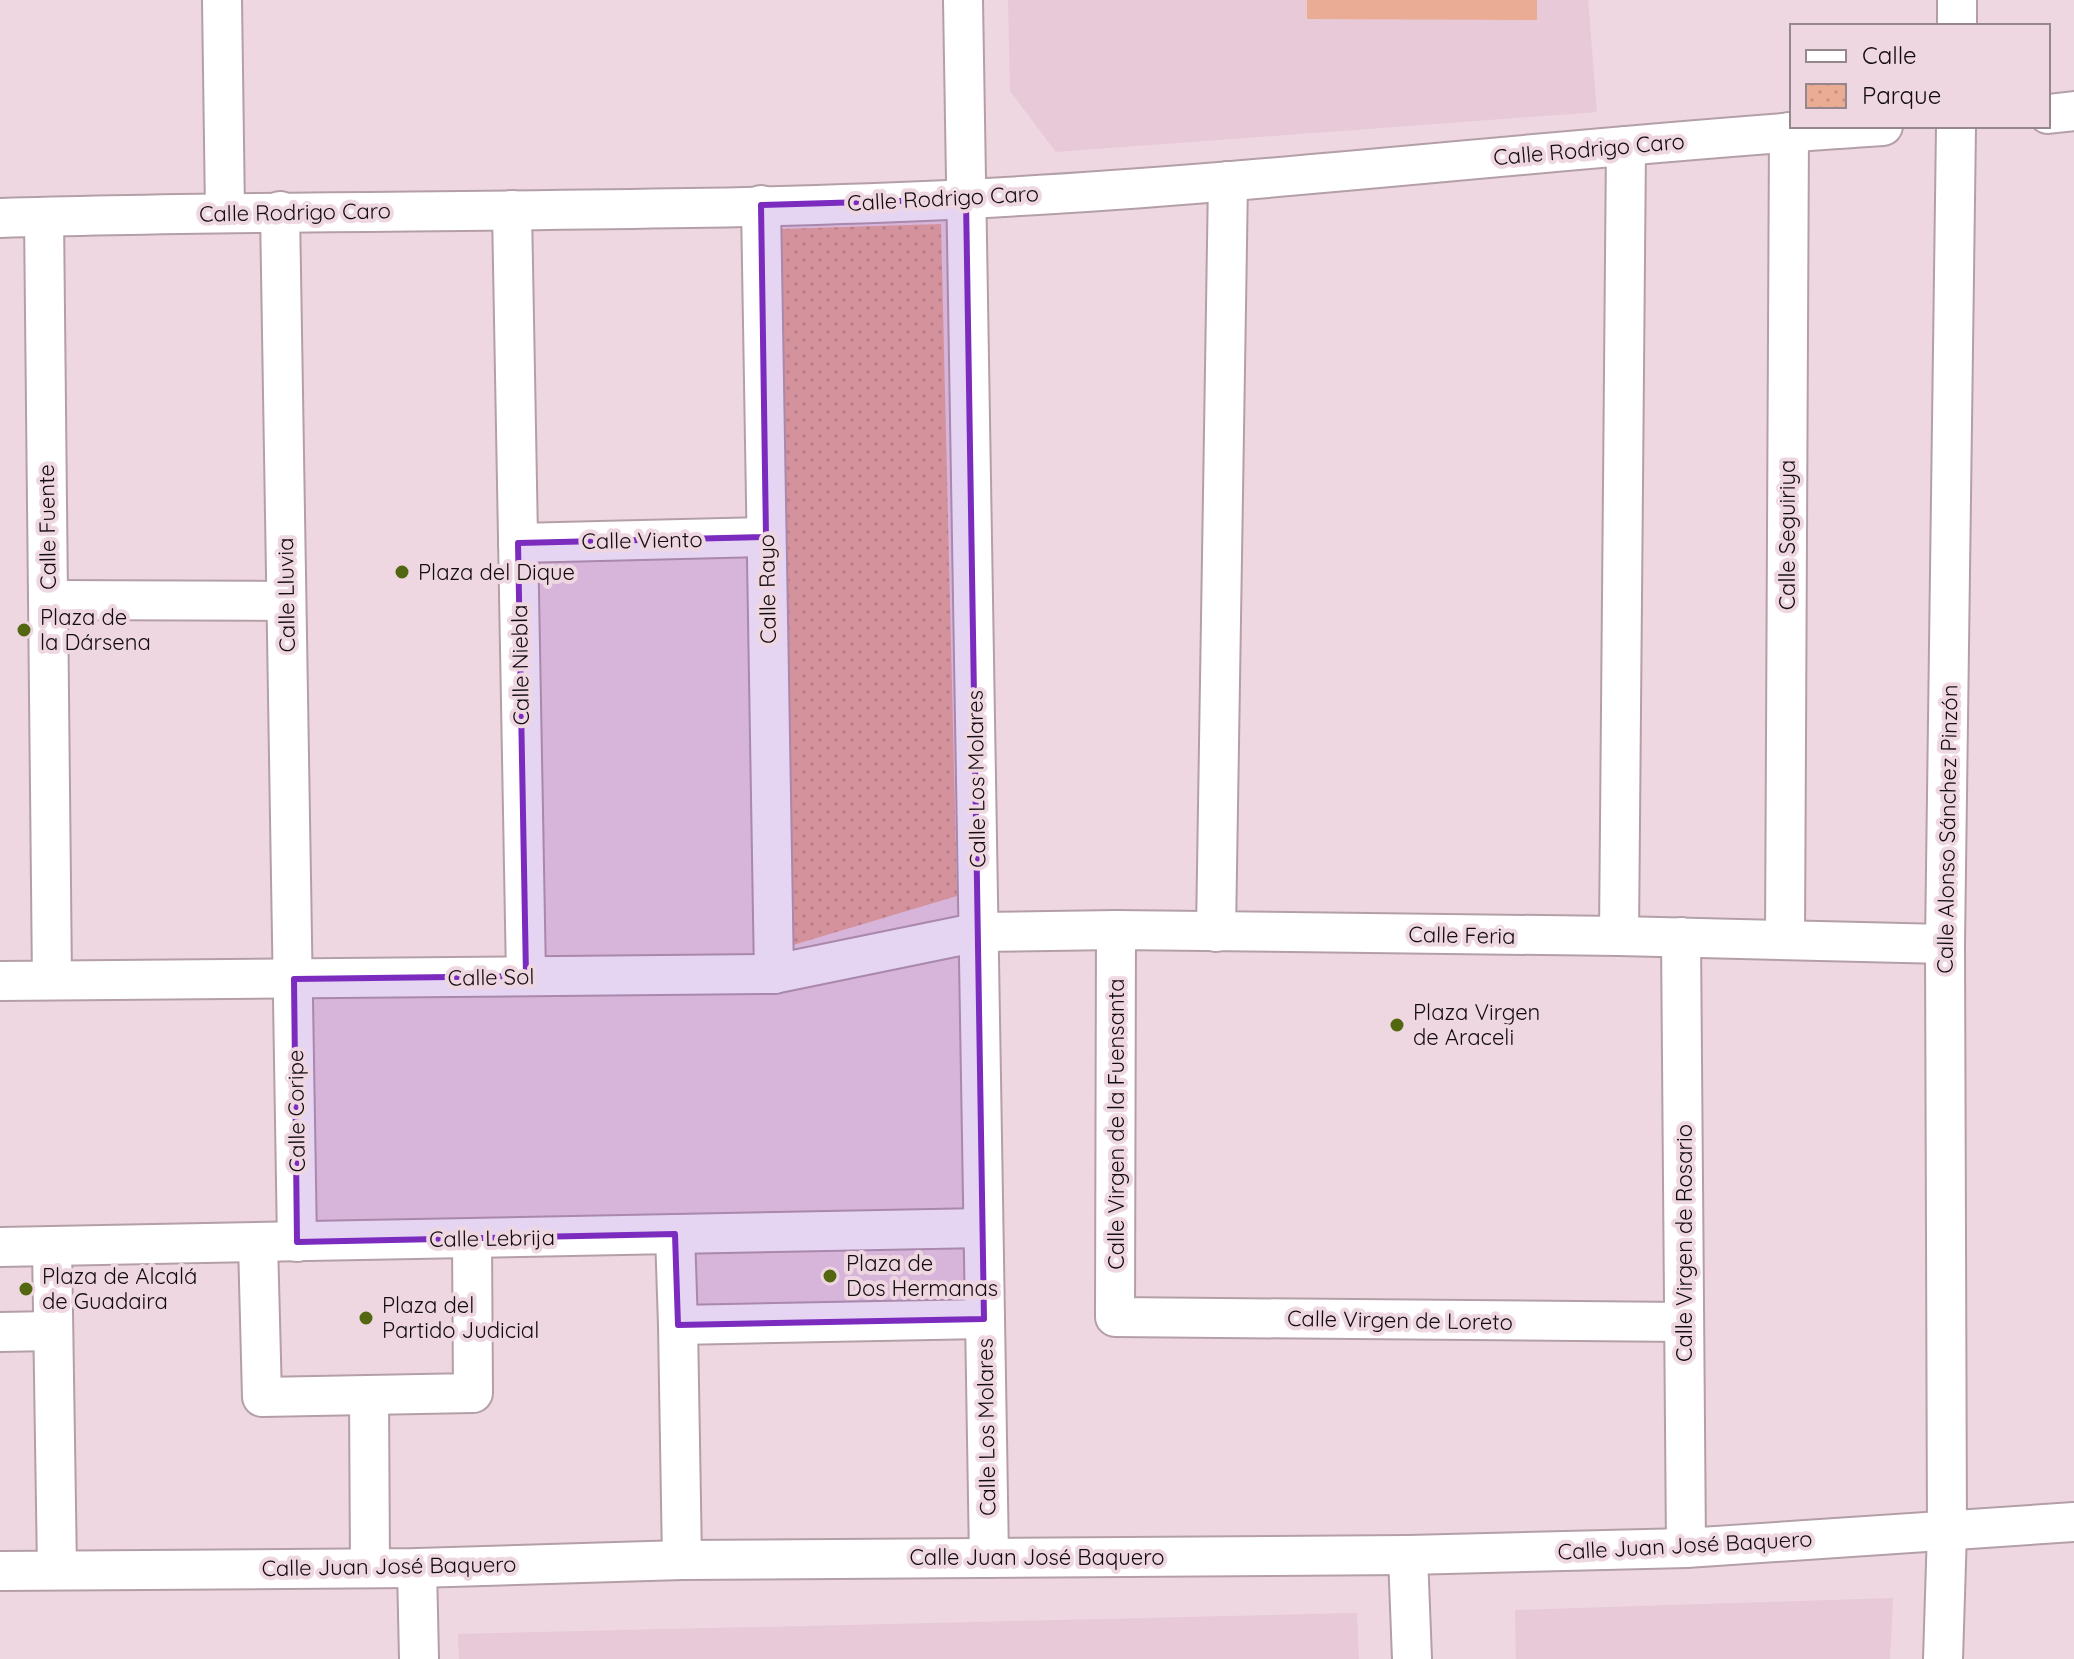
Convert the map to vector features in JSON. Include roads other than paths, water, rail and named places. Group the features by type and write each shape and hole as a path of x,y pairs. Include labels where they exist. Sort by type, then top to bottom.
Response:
{"street":[{"path":"222,0 225,212"},
{"name":"Calle Los Molares","path":"963,0 989,1558"},
{"path":"1957,0 1957,24"},
{"path":"2050,114 2074,111"},
{"name":"Calle Rodrigo Caro","path":"0,218 966,199 1228,181 1852,128"},
{"name":"Calle Alonso Sánchez Pinzón","path":"1943,1659 1947,1531 1945,944 1956,128"},
{"name":"Calle Seguiriya","path":"1785,939 1789,132"},
{"path":"1619,936 1626,146"},
{"path":"1216,932 1228,181"},
{"name":"Calle Rayo","path":"761,205 774,974"},
{"name":"Calle Niebla","path":"512,210 526,976"},
{"name":"Calle Lluvia","path":"280,211 294,979"},
{"name":"Calle Fuente","path":"44,217 52,980"},
{"name":"Calle Viento","path":"518,543 766,537"},
{"path":"48,600 286,601"},
{"name":"Calle Feria","path":"979,932 1116,930 1619,936 1945,944"},
{"name":"Calle Virgen de la Fuensanta","path":"1115,1317 1116,930"},
{"name":"Calle Sol","path":"0,981 774,974 979,932"},
{"name":"Calle Virgen de Rosario","path":"1681,937 1686,1548"},
{"name":"Calle Coripe","path":"294,979 297,1242"},
{"name":"Calle Lebrija","path":"0,1247 983,1228"},
{"path":"675,1234 682,1560"},
{"path":"258,1243 262,1397 473,1393 472,1238"},
{"path":"52,1247 57,1570"},
{"name":"Calle Virgen de Loreto","path":"1115,1317 1684,1322"},
{"path":"678,1325 984,1319"},
{"path":"0,1332 52,1331"},
{"path":"369,1395 370,1567"},
{"name":"Calle Juan José Baquero","path":"0,1571 417,1568 682,1560 1408,1555 1686,1548 2074,1522"},
{"path":"1408,1555 1412,1659"},
{"path":"417,1568 419,1659"}],"place":[{"name":"Plaza del Dique","path":"402,572"},
{"name":"Plaza de la Dársena","path":"24,630"},
{"name":"Plaza Virgen de Araceli","path":"1397,1025"},
{"name":"Plaza de Dos Hermanas","path":"830,1276"},
{"name":"Plaza de Alcalá de Guadaira","path":"26,1289"},
{"name":"Plaza del Partido Judicial","path":"366,1318"}]}
